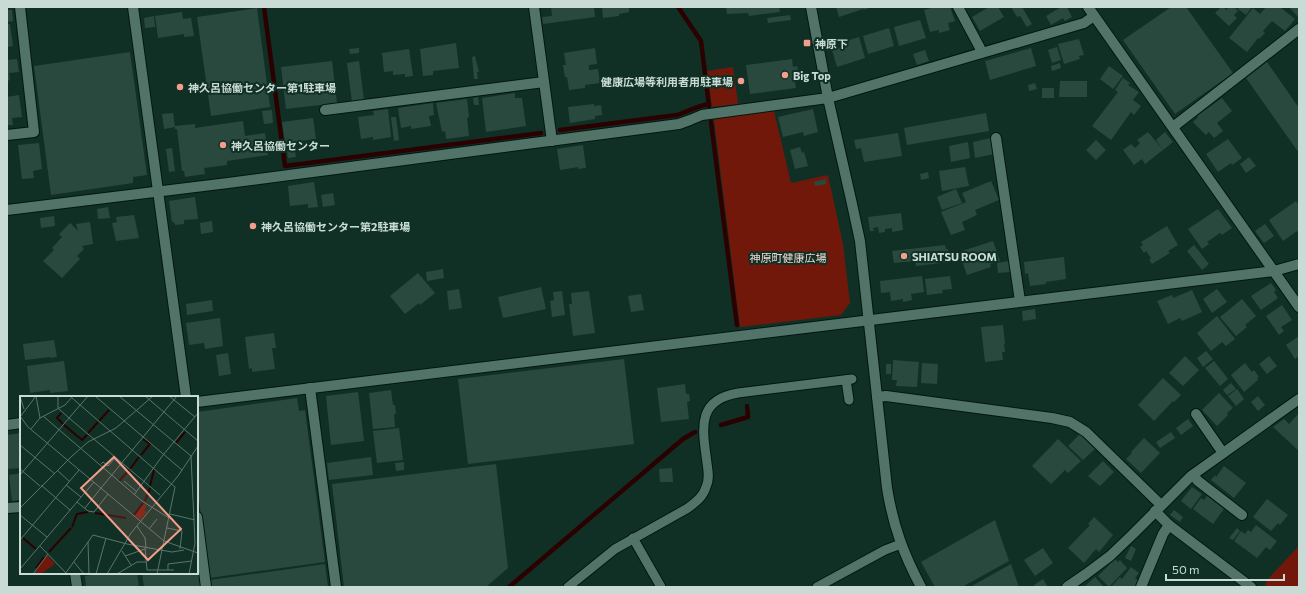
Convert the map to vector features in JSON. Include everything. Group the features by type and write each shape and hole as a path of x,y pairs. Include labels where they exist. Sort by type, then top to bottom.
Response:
{"street":[{"path":"7,135 34,132 20,7"},
{"path":"134,7 186,396"},
{"path":"534,7 552,140"},
{"path":"811,7 828,98 856,222 869,320 887,488 891,511 901,544 920,587"},
{"path":"958,7 980,48 981,53"},
{"path":"1088,7 1299,307"},
{"path":"7,210 158,192 679,124 702,115 828,98 1084,24 1094,16"},
{"path":"1173,127 1299,29"},
{"path":"325,110 544,82"},
{"path":"996,138 1020,301"},
{"path":"198,402 1274,271 1299,264"},
{"path":"310,388 336,587"},
{"path":"877,397 886,396 1052,418 1070,422 1086,432 1158,508 1169,525 1251,587"},
{"path":"1067,587 1110,556 1193,475 1299,400"},
{"path":"1196,414 1223,453"},
{"path":"7,425 20,424"},
{"path":"1193,475 1198,481 1242,515"},
{"path":"7,508 20,507"},
{"path":"198,525 206,587"},
{"path":"1141,587 1163,534 1169,525"},
{"path":"75,574 76,587"}],"lane":[{"path":"568,587 615,549 688,508 702,495 707,487 709,477 703,427 705,416 710,407 718,400 727,395 738,393 849,379 849,400"},
{"path":"633,538 661,587"},
{"path":"818,587 885,550 901,544"}],"green space":[{"path":"733,67 738,104 712,107 707,71"},
{"name":"神原町健康広場","path":"774,111 791,183 828,175 843,244 850,303 841,315 740,327 714,119"},
{"path":"1299,546 1299,587 1265,587 1267,580"}],"building":[{"path":"551,7 594,7 595,17 543,24 542,17 552,16"},
{"path":"602,7 629,7 629,12 619,14 619,16 603,18"},
{"path":"726,7 779,7 780,12 749,16 748,13 727,14"},
{"path":"836,7 872,7 839,17"},
{"path":"935,7 950,7 955,21 948,23 950,30 939,33 939,30 930,32 924,10"},
{"path":"989,7 998,7 1004,17 980,31 972,17"},
{"path":"1011,7 1022,7 1032,24 1027,27 1020,16 1017,17"},
{"path":"1061,7 1067,7 1072,17 1065,21 1063,18 1051,25 1046,16"},
{"path":"1171,7 1186,7 1233,73 1175,114 1123,40"},
{"path":"1221,7 1224,7 1226,10 1229,7 1234,7 1238,11 1234,15 1237,18 1229,26 1215,13"},
{"path":"1239,7 1252,7 1246,15 1238,9"},
{"path":"1266,7 1280,7 1295,19 1285,31 1272,21 1263,31 1265,33 1259,39 1258,38 1247,52 1229,38 1253,8 1260,14"},
{"path":"1289,7 1299,7 1299,18"},
{"path":"257,8 270,107 211,116 197,17"},
{"path":"7,10 12,10 13,21 7,22"},
{"path":"182,12 183,19 191,18 194,36 184,37 184,34 158,38 155,16"},
{"path":"790,15 791,20 768,23 767,18"},
{"path":"154,16 155,27 145,28 144,18"},
{"path":"920,20 926,38 899,46 894,27"},
{"path":"7,24 10,24 13,46 7,47"},
{"path":"889,28 894,46 868,54 863,36"},
{"path":"859,37 865,58 837,67 832,50 841,47 840,43"},
{"path":"1079,39 1084,55 1079,56 1080,59 1064,64 1058,44"},
{"path":"456,43 459,68 433,71 433,75 423,76 420,49"},
{"path":"1057,47 1061,60 1052,63 1048,50"},
{"path":"359,48 359,53 350,54 349,49"},
{"path":"595,48 597,64 589,65 589,70 598,69 600,83 585,85 585,88 569,90 563,65 566,65 564,53"},
{"path":"1031,48 1036,66 990,80 985,61"},
{"path":"409,49 413,76 405,77 405,74 393,75 393,71 384,72 382,53"},
{"path":"925,50 929,61 917,65 913,54"},
{"path":"130,52 147,175 133,177 133,183 51,195 34,66"},
{"path":"475,56 479,72 477,72 478,79 474,79 472,57"},
{"path":"17,59 19,72 9,73 10,80 7,81 7,60"},
{"path":"792,59 793,67 797,66 799,76 794,77 796,88 750,94 746,65"},
{"path":"332,61 337,103 286,109 281,67"},
{"path":"359,61 364,100 352,102 347,63"},
{"path":"1267,62 1299,108 1299,153 1246,78"},
{"path":"1060,63 1061,68 1052,71 1051,66"},
{"path":"1109,66 1123,76 1113,89 1100,79"},
{"path":"1123,78 1130,83 1128,85 1139,92 1133,100 1141,106 1134,115 1131,112 1111,140 1092,126 1118,92 1115,90"},
{"path":"1060,81 1087,81 1087,97 1059,97"},
{"path":"1035,83 1037,89 1029,91 1028,85"},
{"path":"1042,88 1054,88 1054,98 1042,98"},
{"path":"515,93 515,98 522,98 526,126 486,132 482,98"},
{"path":"19,95 22,117 12,118 13,125 7,125 7,97"},
{"path":"478,97 479,105 474,105 473,98"},
{"path":"1222,98 1232,111 1217,123 1223,131 1214,138 1209,132 1206,135 1193,122 1198,117 1197,116"},
{"path":"467,99 469,136 446,139 445,131 442,132 436,103"},
{"path":"433,103 434,115 429,116 431,126 411,129 411,126 401,128 398,108"},
{"path":"594,104 594,106 601,105 602,115 595,116 595,119 570,123 568,107"},
{"path":"388,109 391,137 373,140 373,137 361,139 358,117 374,115 373,111"},
{"path":"813,109 818,132 804,136 803,132 783,137 778,117"},
{"path":"272,110 273,123 264,124 262,111"},
{"path":"173,113 175,127 164,129 162,114"},
{"path":"986,113 989,131 907,145 904,128"},
{"path":"391,117 396,117 399,140 394,141"},
{"path":"313,118 316,139 285,143 282,122"},
{"name":"神久呂協働センター","path":"243,121 245,136 265,133 268,155 227,161 227,165 204,168 205,174 185,177 184,171 182,171 177,129 175,129 175,126 195,124 195,128"},
{"path":"1148,132 1163,150 1145,164 1142,159 1134,165 1123,150 1131,144 1135,148 1140,143 1137,140"},
{"path":"1165,132 1173,142 1163,150 1156,140"},
{"path":"898,133 902,156 864,162 861,148 856,149 854,140"},
{"path":"991,138 994,154 975,158 973,142"},
{"path":"1228,139 1242,158 1232,165 1231,163 1218,172 1206,154"},
{"path":"1096,140 1106,150 1096,160 1086,150"},
{"path":"968,142 970,158 951,162 949,146"},
{"path":"39,143 42,169 33,171 34,178 22,179 18,145"},
{"path":"583,145 586,168 578,169 578,167 560,170 557,149"},
{"path":"800,147 802,153 804,152 808,166 795,169 790,150"},
{"path":"172,148 175,171 169,172 166,149"},
{"path":"287,151 295,151 296,157 288,158"},
{"path":"1249,157 1256,166 1246,173 1240,164"},
{"path":"965,167 969,186 942,191 939,171"},
{"path":"928,172 929,178 921,180 920,174"},
{"path":"826,179 826,184 815,186 814,182"},
{"path":"991,181 999,200 975,210 977,215 962,222 965,230 951,235 941,212 966,202 962,193"},
{"path":"314,182 318,207 308,208 308,204 290,206 288,186"},
{"path":"956,189 962,203 942,210 937,197"},
{"path":"333,193 335,205 323,207 321,195"},
{"path":"195,197 198,219 184,220 184,224 175,225 174,222 172,222 169,201"},
{"path":"1296,201 1299,205 1299,234 1297,231 1283,241 1269,220"},
{"path":"108,207 110,218 98,219 97,209"},
{"path":"1218,209 1232,228 1222,235 1220,233 1207,242 1209,244 1202,249 1188,229"},
{"path":"901,213 903,230 892,232 892,228 885,229 885,232 879,233 878,227 873,228 874,231 870,231 868,217"},
{"path":"134,215 139,238 116,241 112,223 117,222 116,217"},
{"path":"54,216 55,226 41,228 40,218"},
{"path":"212,221 213,232 201,234 200,223"},
{"path":"90,222 93,244 82,246 84,249 77,256 80,259 62,278 43,261 54,250 52,248 62,237 59,234 70,223 78,231 76,224"},
{"path":"1265,224 1274,236 1264,243 1255,231"},
{"path":"1167,226 1178,245 1168,251 1170,253 1152,264 1149,260 1151,258 1146,251 1144,253 1140,247 1143,245 1141,242"},
{"path":"993,241 1000,261 990,264 991,267 967,275 959,252"},
{"path":"945,245 946,249 948,249 950,262 916,266 915,261 894,263 892,251"},
{"path":"1194,245 1209,264 1202,270 1187,251"},
{"path":"1064,257 1066,279 1030,286 1028,273 1025,274 1024,262"},
{"path":"1009,261 1010,272 998,273 997,263"},
{"path":"443,269 444,278 427,281 426,272"},
{"path":"418,273 435,293 420,305 419,303 405,314 390,296"},
{"path":"922,276 924,292 911,294 912,300 903,302 903,299 891,301 890,292 881,293 880,281"},
{"path":"950,276 952,289 942,290 943,293 927,295 925,279"},
{"path":"1271,283 1276,290 1274,292 1278,298 1261,310 1251,296"},
{"path":"541,287 546,309 503,318 498,297"},
{"path":"459,289 462,308 449,310 447,291"},
{"path":"1217,289 1227,302 1212,313 1203,299"},
{"path":"1192,290 1202,312 1182,321 1180,318 1168,324 1157,301 1172,295 1173,298"},
{"path":"562,291 565,315 552,317 550,301 554,300 553,292"},
{"path":"589,291 595,333 573,336 569,304 572,304 571,293"},
{"path":"641,294 644,310 631,312 628,296"},
{"path":"1242,299 1256,316 1245,325 1247,327 1236,336 1220,317"},
{"path":"212,300 213,311 187,315 186,304"},
{"path":"1282,305 1292,320 1281,327 1284,331 1279,335 1266,316"},
{"path":"1035,309 1036,319 1023,321 1022,311"},
{"path":"1217,316 1235,339 1226,346 1222,342 1211,351 1197,333"},
{"path":"220,318 223,346 205,349 204,343 189,345 186,323"},
{"path":"1003,325 1005,352 1002,352 1003,360 985,362 981,327"},
{"path":"274,333 276,348 272,348 275,369 252,372 252,368 249,369 245,337"},
{"path":"1299,336 1299,356 1295,359 1286,345"},
{"path":"54,340 57,357 25,360 23,344"},
{"path":"1206,351 1213,359 1203,367 1197,358"},
{"path":"228,353 231,374 219,376 216,355"},
{"path":"1185,356 1199,370 1183,386 1169,373"},
{"path":"1269,356 1277,366 1267,374 1259,364"},
{"path":"624,359 634,444 468,464 458,379"},
{"path":"893,360 919,362 917,387 896,386 897,380 892,380"},
{"path":"64,361 68,391 50,393 50,390 30,393 27,366"},
{"path":"1214,361 1228,379 1220,386 1205,368"},
{"path":"922,363 938,364 937,384 921,383"},
{"path":"1245,363 1252,372 1254,370 1259,377 1257,378 1258,380 1244,392 1231,375"},
{"path":"886,364 891,364 891,374 886,374"},
{"path":"1163,378 1181,395 1174,402 1173,401 1154,421 1138,405"},
{"path":"1231,383 1236,389 1227,395 1223,390"},
{"path":"685,384 686,394 689,394 690,401 687,402 689,419 661,422 657,388"},
{"path":"1237,389 1244,399 1236,406 1228,396"},
{"path":"391,390 396,414 394,414 395,427 373,429 369,393"},
{"path":"358,392 364,441 331,445 326,396"},
{"path":"1219,393 1233,408 1217,426 1202,410"},
{"path":"1258,396 1265,405 1258,411 1251,402"},
{"path":"297,398 299,411 305,410 325,562 209,578 198,493 198,412"},
{"path":"1299,413 1299,451 1273,427 1284,419 1289,424"},
{"path":"1188,419 1193,426 1181,435 1176,428"},
{"path":"399,428 403,460 377,463 373,431"},
{"path":"1171,432 1175,438 1160,448 1156,442"},
{"path":"20,433 20,468 7,469 7,435"},
{"path":"1080,434 1095,449 1083,460 1068,446"},
{"path":"1144,438 1160,453 1141,473 1126,459"},
{"path":"1058,439 1081,461 1068,473 1065,470 1051,484 1032,466"},
{"path":"371,457 373,475 329,480 327,463"},
{"path":"1103,461 1114,472 1100,486 1088,476"},
{"path":"404,462 404,470 396,471 395,463"},
{"path":"496,464 508,568 486,587 344,587 332,484"},
{"path":"1224,466 1246,483 1234,498 1211,480 1215,475 1216,477"},
{"path":"672,468 673,482 660,482 659,469"},
{"path":"20,473 20,500 12,501 9,475"},
{"path":"1192,487 1202,494 1191,509 1181,501"},
{"path":"1207,496 1224,509 1213,524 1193,509 1201,498 1204,500"},
{"path":"1267,499 1288,515 1280,525 1278,523 1271,531 1253,517"},
{"path":"1174,510 1183,517 1180,522 1170,515"},
{"path":"1094,517 1113,535 1099,552 1096,549 1084,563 1068,548 1090,525 1088,524"},
{"path":"995,520 1009,561 962,587 935,587 921,562"},
{"path":"1256,525 1277,541 1270,550 1266,547 1257,558 1234,541 1241,531 1245,534 1248,530 1251,532"},
{"path":"1237,528 1240,531 1233,540 1229,538"},
{"path":"1131,546 1136,549 1131,561 1125,558"},
{"path":"1043,548 1053,563 1035,576 1024,560"},
{"path":"1115,559 1118,562 1120,560 1127,568 1109,587 1098,576"},
{"path":"325,564 328,587 211,587 210,580"},
{"path":"1011,564 1019,587 970,587"},
{"path":"1131,567 1139,573 1135,578 1140,582 1136,587 1111,587 1120,577 1122,579"},
{"path":"198,568 201,587 144,587 142,574 198,574"},
{"path":"99,574 137,574 139,587 86,587 85,576"},
{"path":"1095,577 1104,587 1084,587"},
{"path":"1043,579 1048,587 1035,587 1034,585"}],"waterway":[{"path":"264,7 285,166 541,133"},
{"path":"678,7 701,41 709,106"},
{"path":"560,130 677,115 709,104"},
{"path":"711,122 737,325"},
{"path":"721,425 748,417 747,406"},
{"path":"509,587 683,439 695,432"}],"place":[{"name":"神原下","path":"807,43"},
{"name":"Big Top","path":"785,75"},
{"name":"健康広場等利用者用駐車場","path":"741,81"},
{"name":"神久呂協働センター第1駐車場","path":"180,87"},
{"name":"神久呂協働センター","path":"223,145"},
{"name":"神久呂協働センター第2駐車場","path":"253,226"},
{"name":"SHIATSU ROOM","path":"904,256"}]}
